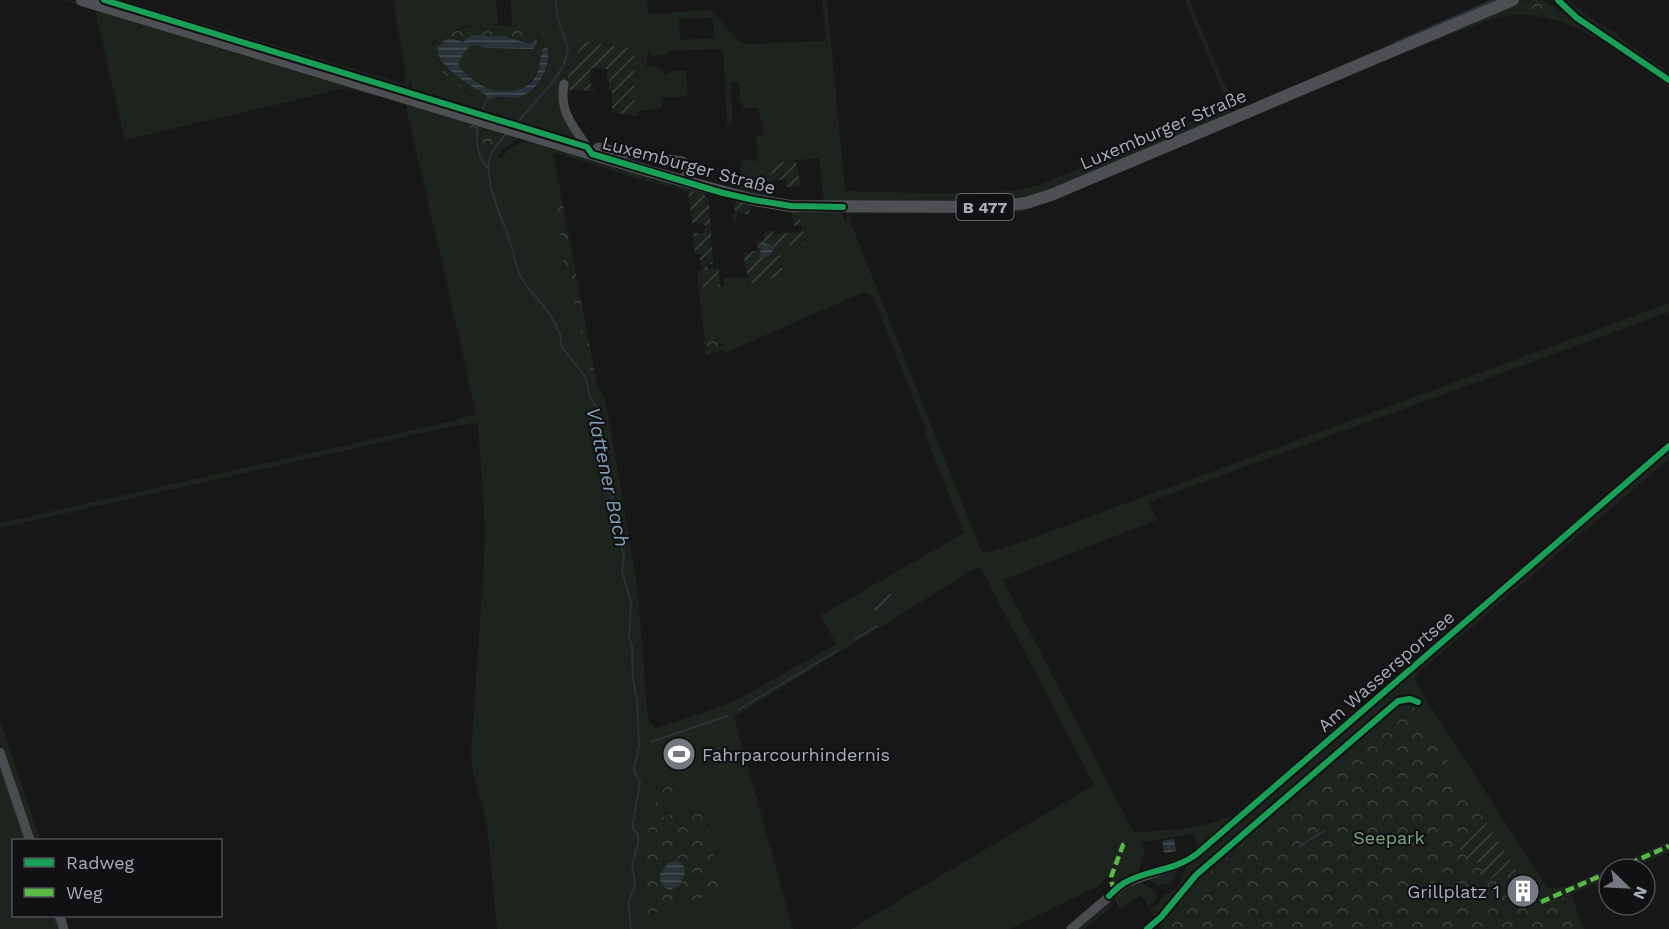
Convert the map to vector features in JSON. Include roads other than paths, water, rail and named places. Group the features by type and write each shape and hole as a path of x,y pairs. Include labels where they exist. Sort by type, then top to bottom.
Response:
{"main road":[{"name":"Luxemburger Straße","path":"82,0 735,196 792,206 993,207 1026,203 1078,185 1513,0"}],"street":[{"path":"1558,0 1577,18 1669,80"},
{"path":"564,84 562,97 564,108 592,154"},
{"path":"619,160 625,153 682,161 688,168 684,182"},
{"name":"Am Wassersportsee","path":"1071,929 1125,883 1190,859 1669,446"},
{"path":"0,752 30,839"}],"waterway":[{"name":"Vlattener Bach","path":"514,126 551,84 564,65 568,49 557,16 556,0"},
{"path":"1395,43 1494,0"},
{"path":"483,109 487,99"},
{"path":"478,125 478,149 482,161 489,169"},
{"name":"Vlattener Bach","path":"508,132 491,154 489,173 492,193 522,278 552,318 560,334 562,347 584,375 589,395 597,408 601,424 600,443 608,463 607,477 611,487 613,514 624,556 622,571 631,603 629,637 632,646 633,680 637,699 639,746 634,769 640,782 633,822 633,829 638,834 638,844 632,864 635,885 628,903 631,929"},
{"path":"855,639 877,626"},
{"path":"738,710 838,650"},
{"path":"651,742 727,716"},
{"path":"0,766 25,839"},
{"path":"1299,848 1324,831"},
{"path":"54,917 59,929"}],"place":[{"name":"Fahrparcourhindernis","path":"679,754"},
{"name":"Grillplatz 1","path":"1523,891"}],"park label":[{"name":"Seepark","path":"1389,837"}]}
